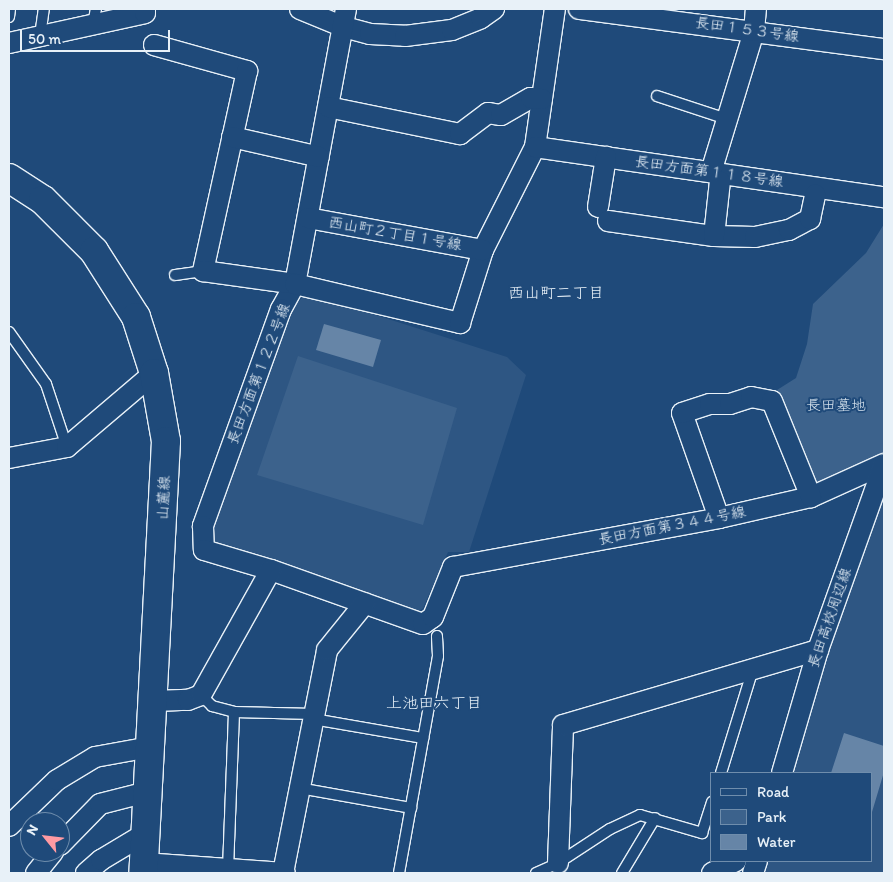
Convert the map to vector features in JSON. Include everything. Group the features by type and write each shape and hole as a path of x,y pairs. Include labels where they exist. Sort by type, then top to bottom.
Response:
{"main road":[{"name":"山麓線","path":"9,178 43,200 94,251 136,317 154,373 166,440 154,701 143,868"}],"street":[{"path":"9,43 40,36 94,17 145,13 145,9"},
{"path":"300,9 345,18 370,34 405,36 452,30 481,18 494,9"},
{"name":"長田方面第１２２号線","path":"271,570 204,550 203,526 281,309 296,284 460,323 483,250 535,147 555,9"},
{"name":"長田１５３号線","path":"579,9 884,49"},
{"path":"714,236 716,177 727,119 754,31 756,9"},
{"path":"154,45 246,71 202,271 296,284 345,18"},
{"path":"328,107 460,134 488,113 501,115 531,98 542,99"},
{"path":"232,137 319,157"},
{"name":"長田方面第１１８号線","path":"535,147 606,157 716,177 884,197"},
{"path":"606,157 603,214 714,236 755,237 789,230 810,219 815,195"},
{"name":"西山町２丁目１号線","path":"308,218 483,250"},
{"path":"9,458 67,447 154,373"},
{"path":"719,518 682,413 710,404 730,404 751,398 772,401 811,497"},
{"name":"長田方面第３４４号線","path":"365,603 423,624 432,617 453,567 719,518 811,497 884,464"},
{"name":"長田高校周辺線","path":"782,772 818,650 884,464"},
{"path":"143,868 228,869 283,873 327,650 365,603 271,570 201,695 188,700 154,701"},
{"path":"558,863 563,725 818,650"},
{"path":"9,826 57,780 95,757 150,746"},
{"path":"70,835 100,804 147,792"},
{"path":"86,873 101,860 146,833"},
{"path":"36,873 45,862"},
{"path":"712,873 734,862"}],"lane":[{"path":"9,17 10,9"},
{"path":"40,36 44,9"},
{"path":"657,96 727,119"},
{"path":"175,275 202,271"},
{"path":"9,332 46,384 67,447"},
{"path":"399,873 438,656 437,636"},
{"path":"721,772 753,669"},
{"path":"201,695 212,706 234,712 314,717 423,738"},
{"path":"228,869 234,712"},
{"path":"299,788 411,808"},
{"path":"536,873 558,863 625,822 640,815 702,833 710,808"},
{"path":"622,873 655,818"}],"shaded area":[{"path":"307,293 507,357 526,375 469,552 448,552 423,608 414,615 217,546 208,530 286,314"},
{"path":"884,497 884,873 760,873 764,862 873,862 873,772 791,772 852,582"}],"green space":[{"name":"長田墓地","path":"884,224 884,456 828,482 814,482 777,390 796,378 807,344 813,304 866,253"},
{"path":"298,356 457,408 423,525 257,475"}],"water":[{"path":"324,324 381,340 373,367 316,350"},
{"path":"844,733 884,746 884,772 873,809 873,772 831,772"}],"district":[{"name":"西山町二丁目","path":"556,293"},
{"name":"上池田六丁目","path":"434,703"}]}
